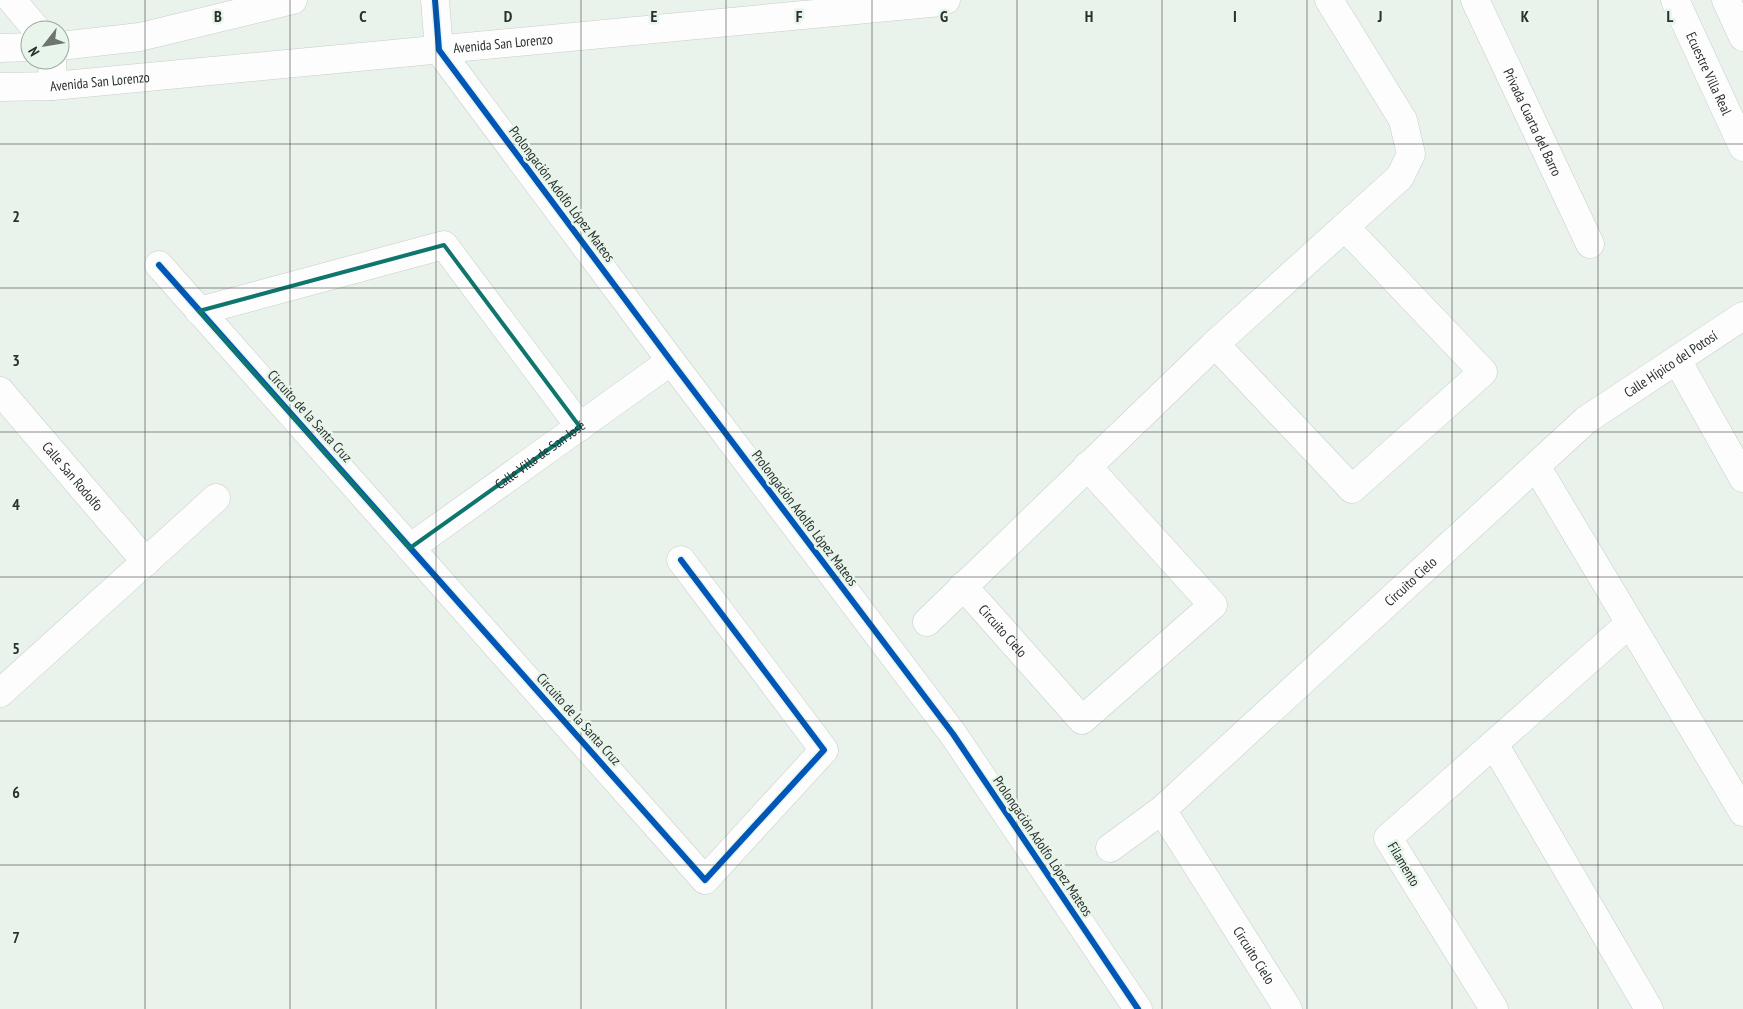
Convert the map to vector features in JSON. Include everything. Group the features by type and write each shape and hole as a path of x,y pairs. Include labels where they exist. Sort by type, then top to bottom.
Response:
{"street":[{"path":"12,0 29,20"},
{"path":"70,45 140,38 293,0"},
{"path":"435,0 439,50"},
{"name":"Avenida San Lorenzo","path":"0,87 52,73 439,50 946,0"},
{"path":"927,622 1215,344 1400,176 1411,154 1403,120 1329,0"},
{"name":"Privada Cuarta del Barro","path":"1475,0 1590,244"},
{"name":"Ecuestre Villa Real","path":"1675,0 1743,147"},
{"path":"1726,0 1743,37"},
{"path":"0,48 20,47"},
{"name":"Prolongación Adolfo López Mateos","path":"439,50 953,734 1138,1009"},
{"path":"1215,344 1352,489 1483,372 1345,227"},
{"path":"199,311 444,245 580,427"},
{"name":"Circuito de la Santa Cruz","path":"159,265 705,880 824,750 681,560"},
{"name":"Calle Hípico del Potosí","path":"1536,466 1586,420 1743,316"},
{"path":"1677,360 1743,478"},
{"name":"Calle Villa de San José","path":"410,548 671,361"},
{"name":"Calle San Rodolfo","path":"0,391 146,562"},
{"name":"Circuito Cielo","path":"963,586 1082,720 1213,605 1088,466"},
{"path":"1536,466 1743,812"},
{"name":"Circuito Cielo","path":"1288,1009 1162,810 1536,466"},
{"path":"0,693 216,498"},
{"path":"1630,623 1494,744 1649,1009"},
{"name":"Filamento","path":"1494,744 1388,838 1494,1009"},
{"path":"1110,848 1162,810"}],"highlighted area":[{"path":"444,245 580,427 410,548 199,311"}],"cycle path":[{"path":"435,0 439,50 953,734 1138,1009"},
{"path":"159,265 705,880 824,750 681,560"}]}
